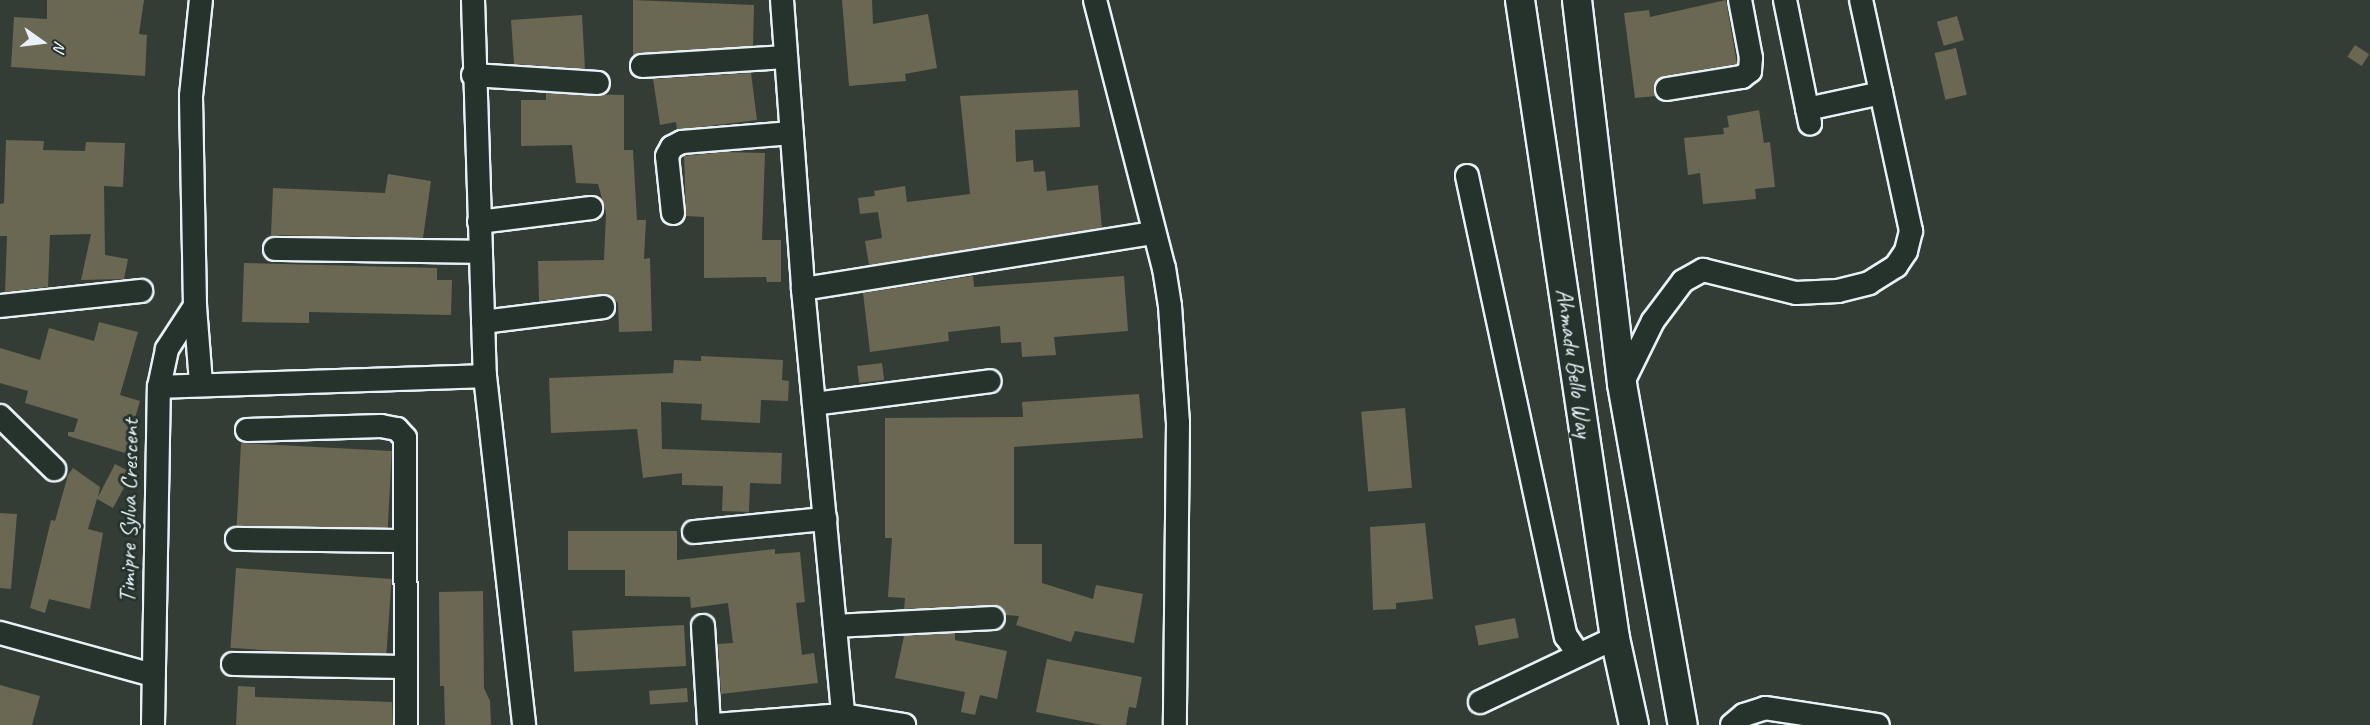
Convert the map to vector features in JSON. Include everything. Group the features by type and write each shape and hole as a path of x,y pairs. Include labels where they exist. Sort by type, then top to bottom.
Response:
{"main road":[{"name":"Ahmadu Bello Way","path":"1520,0 1615,639 1634,725"},
{"name":"Ahmadu Bello Way","path":"1577,0 1622,384 1683,725"}],"street":[{"path":"201,0 191,96 195,306 201,383"},
{"path":"473,0 473,75 485,376 524,725"},
{"path":"782,0 803,289 843,715"},
{"path":"1095,0 1164,268 1177,383 1175,725"},
{"path":"1667,89 1742,77 1750,71 1751,58 1740,0"},
{"path":"1785,0 1808,116 1881,93"},
{"path":"1622,384 1653,321 1683,282 1703,270 1797,293 1838,291 1869,283 1896,266 1905,251 1911,231 1861,0"},
{"path":"642,66 786,57"},
{"path":"473,75 598,83"},
{"path":"673,213 667,156 672,147 682,142 792,133"},
{"path":"1467,176 1566,636 1578,654"},
{"path":"479,222 591,208"},
{"path":"803,289 1154,233"},
{"path":"275,249 481,252"},
{"path":"0,306 141,291"},
{"name":"Timipre Sylva Crescent","path":"153,725 159,387 167,349 195,306"},
{"path":"483,322 603,307"},
{"path":"159,387 201,383 485,376"},
{"path":"814,404 990,381"},
{"path":"0,416 54,469"},
{"path":"247,430 397,429 405,438 406,725"},
{"path":"694,532 825,519"},
{"path":"237,539 405,540"},
{"path":"835,626 993,618"},
{"path":"703,626 709,725"},
{"path":"0,633 153,675"},
{"path":"1480,702 1578,654 1615,639"},
{"path":"232,664 406,667"},
{"path":"1732,725 1744,715 1765,708 1878,725"},
{"path":"716,725 843,715 904,725"}],"building":[{"path":"47,0 144,0 139,34 147,35 145,76 11,67 14,17 47,19"},
{"path":"633,0 754,5 753,46 641,53 633,57"},
{"path":"842,0 872,0 873,24 928,14 937,68 905,74 906,81 849,86"},
{"path":"1726,0 1737,64 1664,76 1655,84 1656,96 1635,98 1624,13 1649,10 1650,17"},
{"path":"582,15 585,69 514,64 511,20"},
{"path":"1957,16 1964,40 1944,46 1937,22"},
{"path":"2355,45 2369,54 2362,66 2347,57"},
{"path":"1956,48 1967,95 1945,100 1935,53"},
{"path":"751,73 757,120 677,130 676,122 660,125 653,79"},
{"path":"1078,90 1080,127 1015,130 1016,162 1033,160 1034,172 1045,171 1047,191 1098,185 1102,228 869,265 865,241 882,238 878,212 860,214 858,198 875,196 874,191 905,186 907,202 970,194 960,96"},
{"path":"546,93 624,95 624,150 633,150 637,220 646,220 644,259 650,258 652,331 619,332 618,303 608,294 539,301 538,261 604,260 606,213 598,184 576,183 572,145 521,146 521,100 546,100"},
{"path":"1759,110 1764,143 1770,142 1775,187 1755,189 1756,199 1703,204 1700,173 1688,175 1684,138 1724,134 1723,128 1729,127 1727,116"},
{"path":"6,140 44,141 43,150 85,151 86,142 125,143 123,187 104,186 105,255 128,259 124,279 81,280 91,234 50,235 48,287 5,292 7,236 0,236 0,204 4,203"},
{"path":"724,152 765,153 762,240 781,240 781,282 767,282 766,277 704,278 704,217 686,216 684,156"},
{"path":"388,174 431,181 423,238 271,235 273,188 385,193"},
{"path":"244,263 437,268 437,280 452,280 451,315 309,312 309,323 242,322"},
{"path":"973,276 974,287 1124,276 1128,331 1054,337 1056,355 1022,357 1021,342 1001,343 1000,326 948,332 949,341 870,352 863,293"},
{"path":"99,322 138,332 120,395 140,401 125,453 68,436 68,432 74,432 78,419 25,403 28,391 0,383 0,348 40,360 49,328 94,341"},
{"path":"701,356 783,360 782,380 789,381 788,401 761,400 760,423 701,420 702,404 661,402 662,449 782,453 781,484 750,483 749,512 722,511 723,486 682,485 682,473 643,478 637,429 551,433 549,378 673,373 674,360 701,361"},
{"path":"882,363 884,380 859,383 857,366"},
{"path":"1139,394 1143,438 1014,447 1014,544 1042,544 1042,583 1093,599 1096,585 1143,594 1134,643 1075,631 1071,642 1016,625 1019,616 1006,615 993,605 904,609 905,598 888,597 892,538 885,538 885,418 1023,417 1022,402"},
{"path":"1405,408 1412,488 1368,492 1361,412"},
{"path":"241,443 392,451 387,534 237,526"},
{"path":"115,464 132,473 113,508 97,499 88,529 103,533 90,609 49,599 45,613 30,608 51,520 55,521 68,475 73,468 100,487 98,497"},
{"path":"0,513 17,514 11,589 0,588"},
{"path":"1425,523 1433,599 1396,603 1396,609 1373,610 1370,527"},
{"path":"568,531 677,531 677,560 775,549 775,554 800,552 805,602 796,603 802,655 814,653 818,683 721,694 718,644 733,643 728,603 691,608 690,597 625,596 625,570 568,570"},
{"path":"236,568 392,579 386,659 230,648"},
{"path":"483,591 484,688 490,701 491,725 445,725 444,686 440,686 439,592"},
{"path":"1515,618 1519,638 1479,645 1475,626"},
{"path":"684,625 686,666 574,672 572,631"},
{"path":"955,633 955,640 1007,651 997,699 980,695 975,715 961,712 965,692 895,678 904,636"},
{"path":"1047,659 1142,677 1136,708 1129,707 1126,725 1102,725 1036,712"},
{"path":"0,685 40,696 32,725 0,725"},
{"path":"238,686 255,687 255,697 392,702 393,725 236,725"},
{"path":"687,688 688,702 650,705 649,691"}]}
